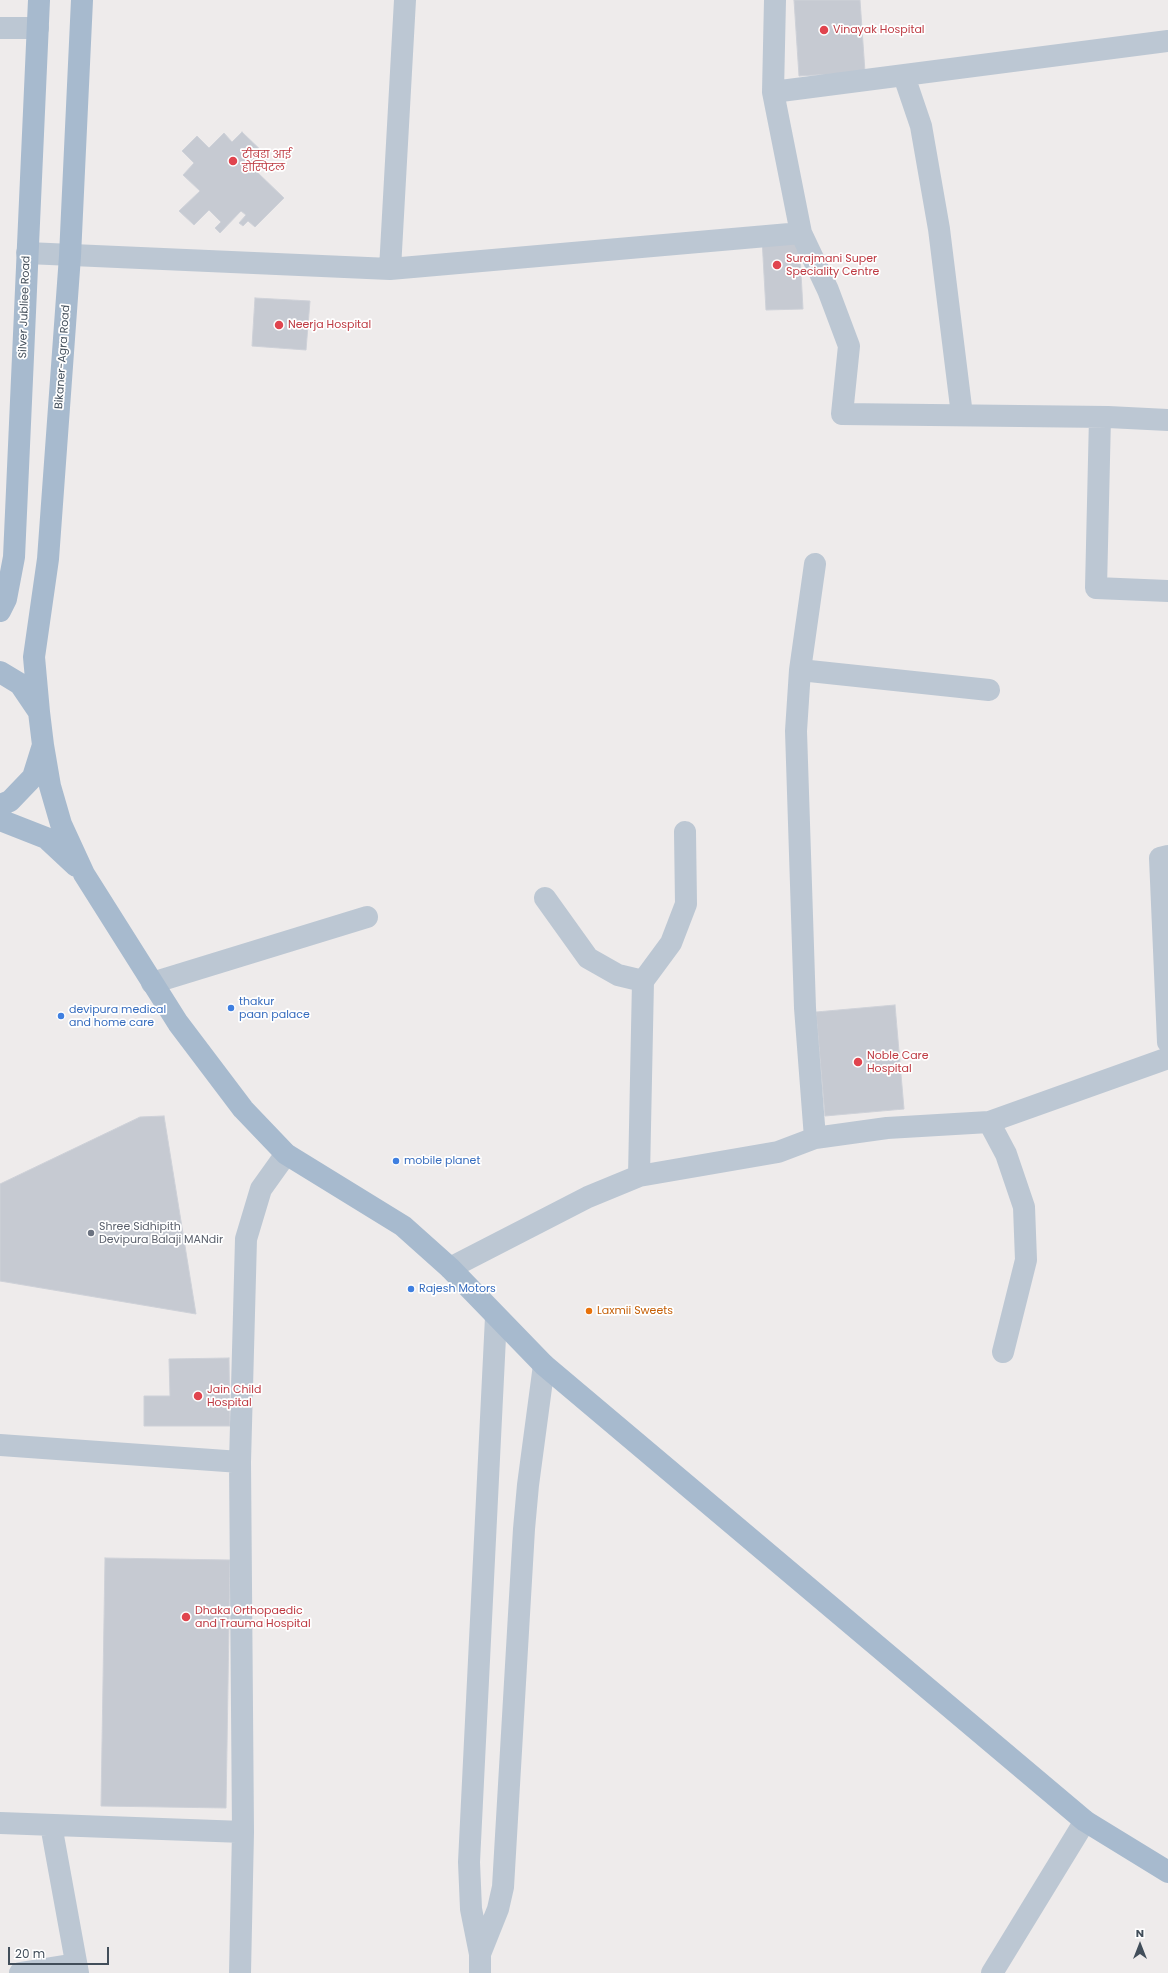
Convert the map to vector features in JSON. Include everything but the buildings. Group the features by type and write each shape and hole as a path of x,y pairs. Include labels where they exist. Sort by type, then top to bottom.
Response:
{"main road":[{"name":"Silver Jubliee Road","path":"0,611 6,599 14,557 39,0"},
{"name":"Bikaner-Agra Road","path":"82,0 70,256 48,559 34,657 43,745 50,786 61,824 84,874"},
{"path":"0,672 20,684 39,712"},
{"path":"0,805 10,801 33,777 43,745"},
{"path":"0,820 46,838 84,874 178,1023 243,1109 286,1154 403,1226 450,1268 544,1365 1085,1821 1168,1872"}],"street":[{"path":"390,269 405,0"},
{"path":"775,0 773,92 801,233 828,290 849,346 842,414 1100,417 1168,420"},
{"path":"0,28 38,28"},
{"path":"773,92 1168,41"},
{"path":"904,76 921,126 938,222 962,415"},
{"path":"27,253 390,269 801,233"},
{"path":"1100,417 1096,588 1168,591"},
{"path":"815,564 800,670 797,738 805,1008 815,1138"},
{"path":"800,670 988,690"},
{"path":"639,1176 643,981 671,944 686,904 685,832"},
{"path":"1168,856 1160,858 1168,1042"},
{"path":"546,898 588,958 618,975 643,981"},
{"path":"152,983 367,917"},
{"path":"450,1268 588,1197 639,1176 778,1152 815,1138 888,1128 989,1122 1168,1058"},
{"path":"989,1122 1006,1154 1024,1207 1026,1260 1003,1352"},
{"path":"240,1973 243,1832 240,1462 246,1238 261,1189 286,1154"},
{"path":"480,1963 471,1909 469,1862 496,1317"},
{"path":"480,1963 498,1909 503,1887 524,1529 528,1485 544,1365"},
{"path":"0,1445 240,1462"},
{"path":"992,1973 1085,1821"},
{"path":"0,1823 243,1832"},
{"path":"20,1973 77,1969 51,1825"}],"place":[{"name":"Vinayak Hospital","path":"824,30"},
{"name":"टीबड़ा आई होस्पिटल","path":"233,161"},
{"name":"Surajmani Super Speciality Centre","path":"777,265"},
{"name":"Neerja Hospital","path":"279,325"},
{"name":"thakur paan palace","path":"231,1008"},
{"name":"devipura medical and home care","path":"61,1016"},
{"name":"Noble Care Hospital","path":"858,1062"},
{"name":"mobile planet","path":"396,1161"},
{"name":"Shree Sidhipith Devipura Balaji MANdir","path":"91,1233"},
{"name":"Rajesh Motors","path":"411,1289"},
{"name":"Laxmii Sweets","path":"589,1311"},
{"name":"Jain Child Hospital","path":"198,1396"},
{"name":"Dhaka Orthopaedic and Trauma Hospital","path":"186,1617"}]}
